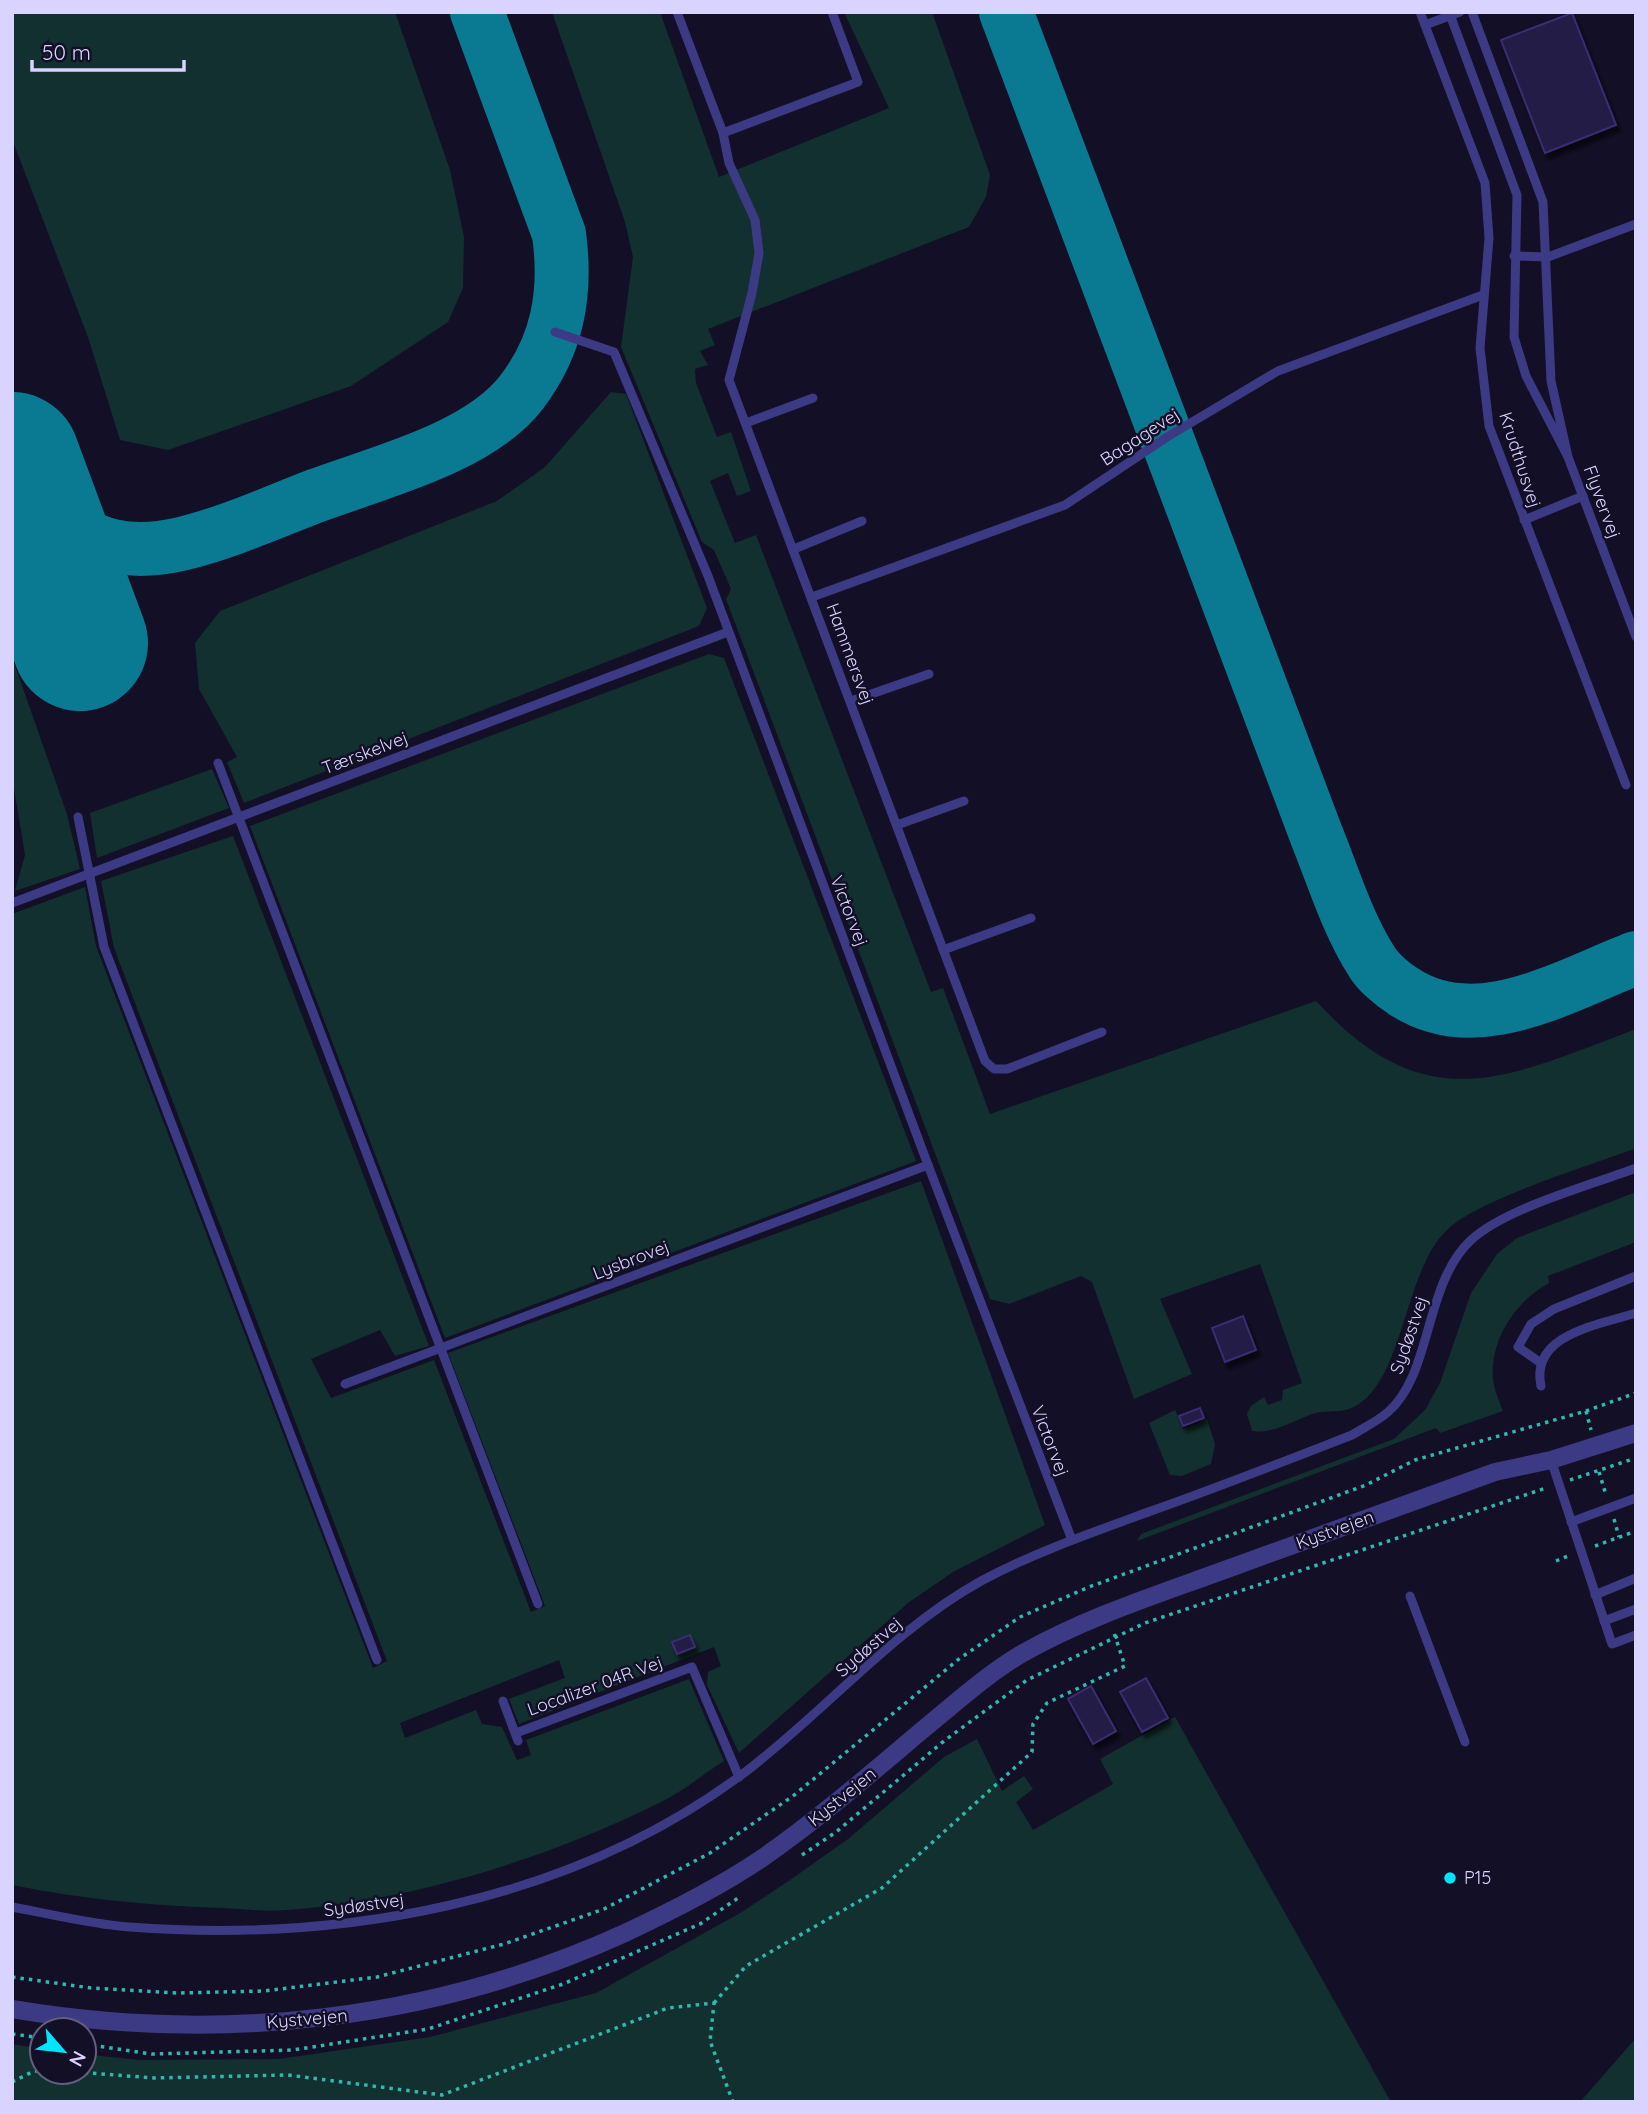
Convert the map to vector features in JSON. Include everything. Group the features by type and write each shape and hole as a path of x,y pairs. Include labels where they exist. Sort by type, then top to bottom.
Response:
{"street":[{"name":"Kystvejen","path":"12,2009 71,2019 143,2024 290,2022 359,2014 426,2000 542,1967 653,1920 748,1867 823,1814 954,1704 1022,1654 1108,1613 1495,1472 1595,1448 1636,1433"}],"lane":[{"name":"Hammersvej","path":"677,12 723,133 729,163 755,220 759,253 752,293 738,337 729,380 985,1061 994,1069 1007,1069 1102,1032"},
{"path":"723,133 858,82 832,12"},
{"name":"Krudthusvej","path":"1420,12 1485,183 1489,237 1480,348 1489,426 1626,785"},
{"path":"1472,12 1543,202 1548,257 1551,381 1568,457"},
{"path":"1425,25 1453,13 1517,195 1514,337 1526,376 1568,457"},
{"path":"1514,256 1548,257 1636,224"},
{"name":"Bagagevej","path":"812,597 1065,505 1167,437 1278,371 1483,295"},
{"name":"Victorvej","path":"555,332 614,352 728,632 1072,1540"},
{"path":"746,423 814,398"},
{"name":"Flyvervej","path":"1568,457 1636,638"},
{"path":"1524,520 1583,496"},
{"path":"793,549 862,521"},
{"name":"Tærskelvej","path":"12,903 728,632"},
{"path":"851,701 929,674"},
{"path":"218,763 538,1604"},
{"path":"897,825 964,801"},
{"path":"78,817 104,947 377,1660"},
{"path":"943,950 1031,918"},
{"name":"Lysbrovej","path":"345,1384 928,1165"},
{"name":"Sydøstvej","path":"12,1907 126,1927 320,1927 449,1908 592,1860 691,1808 739,1777 941,1607 979,1582 1072,1540 1352,1435 1388,1412 1407,1388 1448,1269 1470,1241 1500,1220 1636,1168"},
{"path":"1541,1363 1528,1357 1518,1347 1531,1324 1554,1309 1636,1276"},
{"path":"1541,1386 1538,1370 1545,1352 1568,1334 1636,1313"},
{"path":"1551,1460 1612,1644 1636,1635"},
{"path":"1571,1522 1636,1498"},
{"path":"1595,1595 1636,1578"},
{"path":"1409,1596 1465,1742"},
{"path":"1604,1621 1636,1609"},
{"name":"Localizer 04R Vej","path":"503,1701 517,1737 692,1667 739,1777"}],"path":[{"path":"12,1977 91,1988 177,1993 264,1991 377,1976 504,1944 604,1909 710,1853 793,1796 959,1659 1020,1617 1089,1587 1366,1485 1415,1460 1586,1411 1636,1393"},
{"path":"1586,1411 1599,1472 1619,1537"},
{"path":"733,2102 710,2041 714,2003 746,1965 882,1888 978,1799 1007,1778 1032,1752 1033,1724 1047,1703 1125,1666 1108,1613"},
{"path":"98,2074 155,2078 288,2075 442,2095 668,2008 714,2003"},
{"path":"12,2082 28,2074"}],"green space":[{"path":"12,12 395,12 450,170 464,237 463,288 448,322 351,386 168,450 120,440 88,337 12,139"},
{"path":"552,12 660,12 719,177 889,108 844,12 932,12 990,175 986,197 969,227 708,329 715,345 700,351 708,365 695,369 696,383 717,437 731,432 751,491 737,496 728,473 710,481 735,543 756,535 931,992 943,988 990,1114 1316,1001 1356,1039 1394,1063 1431,1076 1468,1079 1506,1074 1546,1063 1636,1029 1636,1148 1508,1195 1461,1219 1446,1231 1431,1250 1420,1274 1381,1379 1367,1397 1349,1409 1312,1414 1267,1431 1252,1431 1247,1414 1251,1406 1264,1397 1268,1405 1282,1400 1283,1390 1302,1383 1260,1264 1160,1299 1192,1374 1134,1399 1092,1282 1081,1276 1009,1304 990,1299 726,599 731,589 714,550 702,542 621,347 633,257 625,222"},
{"path":"611,392 626,394 707,608 699,626 244,803 227,762 237,757 199,689 195,643 220,611 497,501 545,467"},
{"path":"709,654 724,658 916,1161 445,1338 250,826"},
{"path":"12,657 67,814 80,869 15,891 25,855 12,776"},
{"path":"212,769 229,808 97,858 90,813"},
{"path":"233,836 429,1346 395,1356 380,1330 311,1359 331,1398 434,1360 531,1612 545,1606 448,1353 921,1181 1045,1525 953,1572 908,1603 739,1753 707,1685 708,1672 721,1666 714,1647 519,1724 509,1699 565,1678 559,1660 400,1723 405,1738 476,1710 482,1724 502,1727 517,1760 531,1755 526,1740 689,1679 724,1761 666,1800 614,1824 524,1859 429,1887 382,1897 279,1911 143,1904 12,1885 12,914 85,887 96,946 373,1668 387,1661 114,948 101,881"},
{"path":"1636,1192 1636,1242 1548,1276 1549,1283 1525,1300 1507,1323 1500,1336 1493,1364 1494,1383 1503,1411 1440,1433 1436,1428 1137,1541 1141,1534 1394,1439 1425,1410 1440,1383 1471,1293 1497,1254 1517,1238"},
{"path":"1175,1410 1183,1429 1207,1419 1215,1444 1211,1464 1182,1476 1170,1475 1149,1423"},
{"path":"1175,1717 1391,2102 12,2102 12,2044 28,2047 28,2086 98,2086 98,2056 139,2060 279,2059 430,2037 596,1993 742,1912 790,1880 848,1839 944,1757 977,1739 1002,1791 1024,1776 1033,1789 1016,1802 1033,1830 1113,1784 1100,1759"},
{"path":"1636,2038 1636,2102 1580,2102"}],"building":[{"path":"1572,13 1616,125 1545,153 1501,40"},
{"path":"1243,1316 1256,1350 1225,1362 1212,1328"},
{"path":"1200,1408 1204,1418 1183,1426 1179,1416"},
{"path":"690,1635 695,1647 677,1654 672,1642"},
{"path":"1146,1678 1168,1718 1142,1732 1120,1692"},
{"path":"1091,1686 1116,1731 1093,1744 1068,1699"}],"taxiway":[{"path":"20,480 50,512 85,536 121,548 164,547 232,528 426,456 480,429 521,393 544,356 557,318 562,277 559,234 477,12"},
{"path":"1006,12 1335,883 1355,931 1372,962 1386,978 1403,991 1431,1005 1460,1010 1490,1009 1520,1003 1636,958"}],"runway":[{"path":"12,460 80,643"}],"place":[{"name":"P15","path":"1450,1878"}]}
